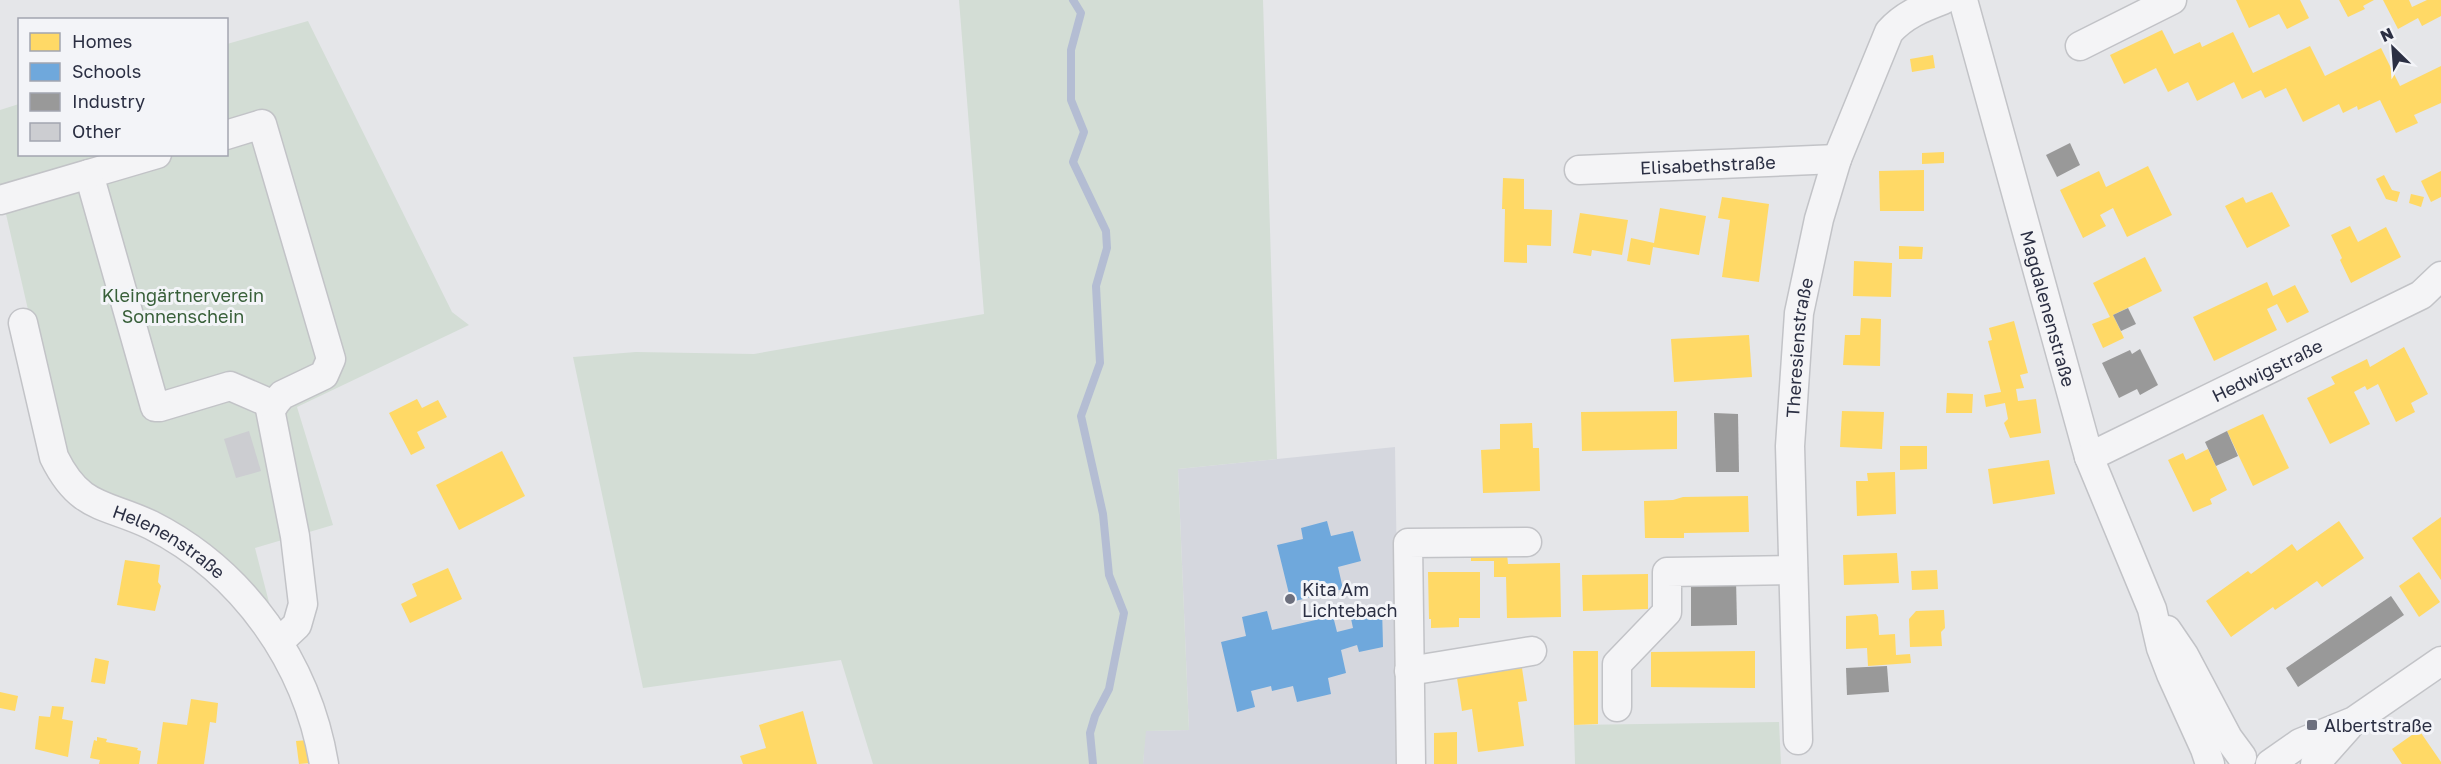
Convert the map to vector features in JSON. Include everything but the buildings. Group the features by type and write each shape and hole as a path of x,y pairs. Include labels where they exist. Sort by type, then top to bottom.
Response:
{"street":[{"name":"Theresienstraße","path":"1798,740 1790,446 1799,313 1819,219 1837,159 1889,32 1898,21 1911,13 1943,0"},
{"name":"Magdalenenstraße","path":"1963,0 2089,457 2152,609 2161,648 2171,674 2210,764"},
{"path":"2080,46 2172,0"},
{"path":"228,134 262,124 331,359 324,375 282,395 270,409 295,536 303,604 297,625 279,642"},
{"path":"0,200 150,156"},
{"name":"Elisabethstraße","path":"1579,170 1837,159"},
{"path":"89,174 155,406 160,407 230,386 274,405"},
{"name":"Hedwigstraße","path":"2089,457 2421,295 2441,276"},
{"name":"Helenenstraße","path":"23,323 54,457 72,486 88,501 151,525 195,552 250,603 279,642 306,694 324,764"},
{"path":"1411,764 1407,543 1527,542"},
{"path":"1617,707 1617,664 1667,612 1667,572 1793,570"},
{"name":"Magdalenenstraße","path":"2152,609 2184,655 2243,762"},
{"path":"1409,671 1532,651"},
{"path":"2270,764 2300,743 2354,721 2441,661"},
{"path":"2315,764 2354,721"}],"shaded area":[{"name":"Kita Am Lichtebach","path":"1395,447 1400,764 1143,764 1145,731 1189,730 1178,469"}],"green space":[{"path":"959,0 1263,0 1277,459 1178,469 1189,730 1146,731 1143,764 873,764 841,660 643,688 573,357 636,352 754,354 984,314"},
{"name":"Kleingärtnerverein Sonnenschein","path":"308,21 452,312 469,325 297,407 333,525 255,548 273,618 79,479 55,427 0,188 0,110 18,104 18,156 228,156 228,44"},
{"path":"1779,722 1781,764 1575,764 1574,725"}],"waterway":[{"path":"1073,0 1081,13 1071,50 1071,100 1084,132 1073,162 1106,231 1107,248 1096,286 1100,363 1081,416 1103,514 1109,575 1124,613 1109,689 1095,716 1090,733 1093,764"}],"place":[{"name":"Kita Am Lichtebach","path":"1290,599"},
{"name":"Albertstraße","path":"2312,725"}]}
